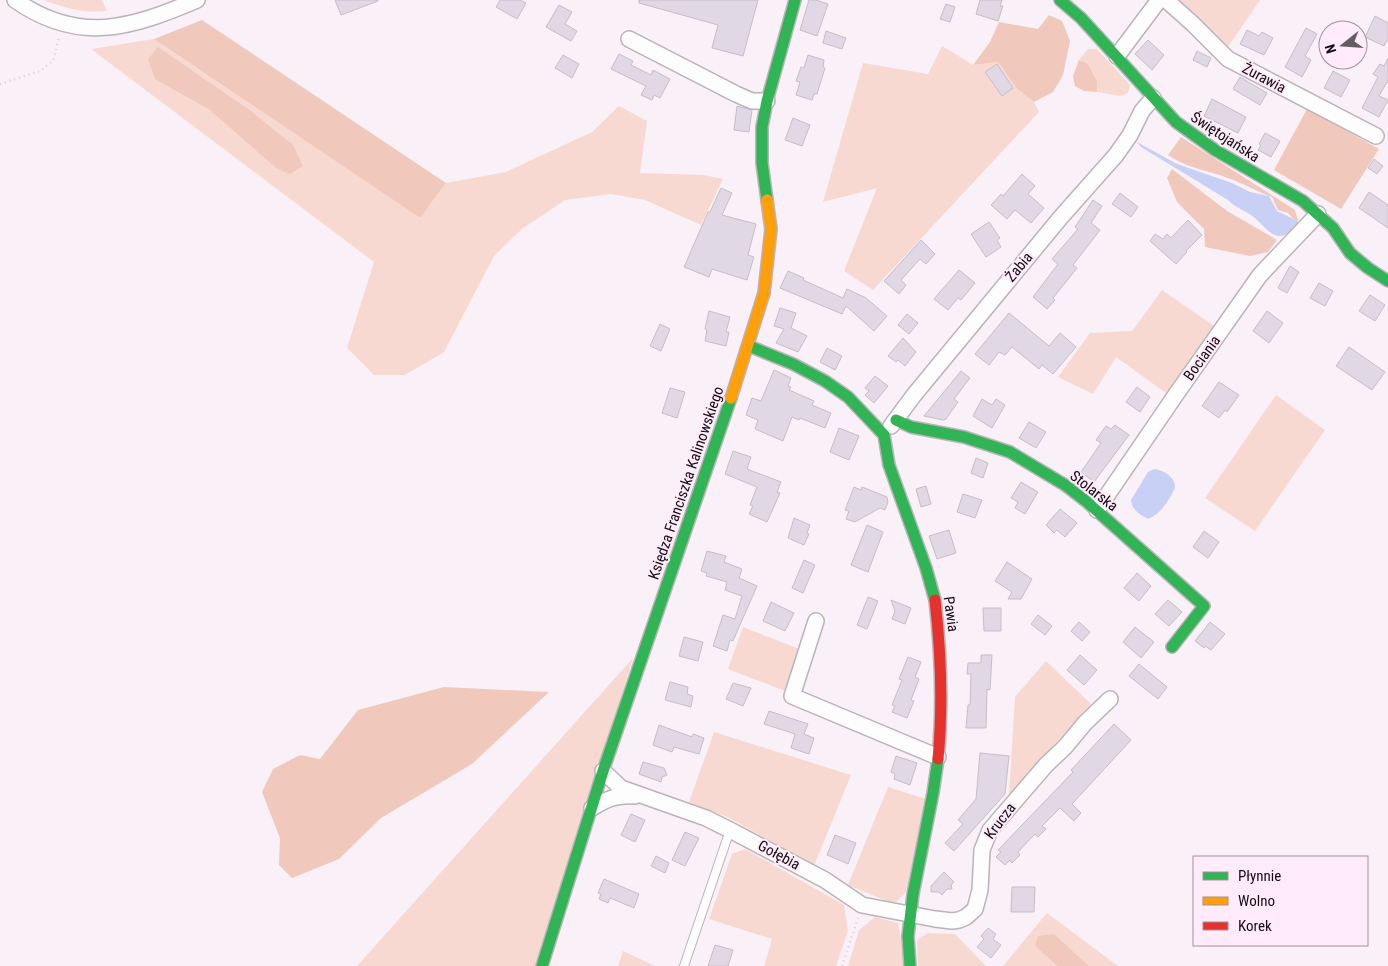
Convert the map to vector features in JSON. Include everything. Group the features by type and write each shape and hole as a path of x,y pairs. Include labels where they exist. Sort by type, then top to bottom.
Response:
{"street":[{"path":"15,0 36,13 62,23 72,26 98,27 143,21 198,0"},
{"name":"Księdza Franciszka Kalinowskiego","path":"542,966 603,771 749,346 764,293 771,229 762,163 762,127 767,101 795,0"},
{"name":"Świętojańska","path":"1060,0 1081,18 1176,122 1240,166 1303,201 1332,228 1350,252 1368,268 1388,281"},
{"path":"1117,56 1159,0"},
{"name":"Żurawia","path":"1166,0 1228,59 1376,136"},
{"path":"629,39 736,94 752,101 767,101"},
{"name":"Żabia","path":"884,435 914,395 1042,239 1116,155 1130,135 1142,111 1153,98"},
{"name":"Bociania","path":"1097,510 1260,275 1318,214"},
{"path":"749,346 793,364 825,381 848,397 884,435"},
{"name":"Stolarska","path":"896,420 911,427 964,437 1010,452 1065,485 1097,510 1204,606 1172,647"},
{"name":"Pawia","path":"884,435 889,465 935,598 940,644 938,757 910,913 908,936 910,966"},
{"path":"816,622 792,696 938,757"},
{"name":"Krucza","path":"910,913 952,921 966,918 975,909 979,898 980,858 984,842 990,830 1046,765 1110,699"},
{"name":"Gołębia","path":"603,771 621,788 706,818 825,880 862,905 910,913"},
{"name":"Gołębia","path":"592,808 603,801 619,795 645,797"}],"lane":[{"path":"684,966 730,830"}],"path":[{"path":"0,84 40,71 53,61 62,23"},
{"path":"842,966 862,905"}],"shaded area":[{"path":"44,0 102,0 107,11 90,12 75,10"},
{"path":"1180,0 1260,0 1226,50 1181,5"},
{"path":"1049,15 1062,21 1070,41 1063,75 1053,92 1034,102 1017,89 998,62 973,65 990,42 999,22 1038,29"},
{"path":"202,20 446,183 420,218 154,39"},
{"path":"154,39 420,218 446,183 506,172 592,132 619,106 647,121 640,173 704,175 723,179 701,225 645,200 611,194 565,200 522,229 494,256 444,352 405,375 374,375 347,348 374,262 91,49"},
{"path":"942,46 973,65 998,62 1017,89 1034,102 1039,112 873,290 844,271 877,188 823,202 863,63 928,74"},
{"path":"158,47 251,111 293,145 303,166 290,174 276,168 210,110 155,79 148,59"},
{"path":"1088,49 1097,49 1130,85 1128,93 1120,96 1097,92 1097,81 1088,64 1079,60"},
{"path":"1079,60 1088,64 1097,81 1097,92 1084,91 1075,86 1073,76"},
{"path":"1307,109 1379,149 1341,209 1274,170"},
{"path":"1181,137 1295,210 1299,225 1288,213 1278,210 1272,197 1225,177 1184,164 1168,155"},
{"path":"1172,169 1227,211 1277,240 1268,252 1250,256 1205,247 1204,229 1177,202 1167,178"},
{"path":"1162,290 1217,328 1170,396 1116,357 1093,394 1058,377 1090,333 1132,331"},
{"path":"1276,395 1325,430 1255,531 1205,498"},
{"path":"743,627 802,650 785,691 728,669"},
{"path":"633,658 537,966 357,966"},
{"path":"1046,661 1091,704 1009,795 1015,697"},
{"path":"444,687 549,692 472,764 381,818 339,859 292,878 279,865 280,838 262,792 273,769 300,755 320,759 358,710"},
{"path":"714,732 851,775 814,866 730,818 689,802"},
{"path":"888,787 926,799 906,892 894,904 848,885"},
{"path":"745,849 844,905 848,931 836,966 764,966 772,939 709,919 732,854"},
{"path":"1047,913 1118,966 1089,966 1053,934 1035,946 1057,966 1003,966"},
{"path":"875,917 898,923 904,966 848,966 859,930"},
{"path":"928,933 955,934 986,966 918,966 917,940"},
{"path":"1054,934 1089,966 1057,966 1035,946 1038,936"},
{"path":"623,951 655,966 618,966"}],"water":[{"path":"1137,142 1177,164 1232,183 1250,192 1269,196 1277,211 1298,223 1287,234 1277,236 1272,234 1251,215 1141,147"},
{"path":"1154,469 1171,477 1175,488 1161,510 1148,519 1134,509 1131,500 1148,472"}],"building":[{"path":"335,0 378,0 378,1 341,15"},
{"path":"500,0 520,0 526,3 517,19 496,7"},
{"path":"639,0 758,0 743,56 712,48 718,25 639,3"},
{"path":"809,0 828,4 817,36 800,30"},
{"path":"980,0 1002,0 1000,6 1003,6 998,21 976,14"},
{"path":"946,4 955,7 950,22 940,19"},
{"path":"559,5 572,12 565,24 577,31 571,41 546,27"},
{"path":"1375,16 1388,23 1388,38 1384,46 1368,38 1368,31"},
{"path":"1306,28 1317,34 1305,56 1311,60 1302,77 1285,67"},
{"path":"1247,30 1259,36 1262,32 1273,38 1264,55 1240,44"},
{"path":"826,31 846,38 842,49 823,43"},
{"path":"1148,40 1164,55 1152,70 1135,54"},
{"path":"1197,51 1211,58 1207,67 1193,60"},
{"path":"619,54 633,61 631,65 651,75 653,70 670,79 660,98 654,95 652,100 641,95 646,86 611,69"},
{"path":"563,55 579,64 572,78 555,68"},
{"path":"808,55 824,60 823,67 825,68 817,94 814,94 812,100 796,95 800,82 796,81 801,67 804,68"},
{"path":"1388,58 1388,83 1379,96 1388,100 1379,117 1362,108 1378,77 1373,74 1380,64 1384,66"},
{"path":"997,64 1013,88 1002,96 985,72"},
{"path":"1333,71 1350,80 1341,97 1324,88"},
{"path":"1240,77 1267,93 1260,105 1233,89"},
{"path":"1212,99 1246,117 1238,133 1204,116"},
{"path":"737,106 752,110 749,132 734,130"},
{"path":"793,118 810,125 802,146 785,140"},
{"path":"1265,133 1280,141 1271,157 1258,150"},
{"path":"1374,159 1383,166 1377,174 1368,168"},
{"path":"1022,174 1035,186 1028,194 1044,208 1031,223 1015,210 1007,219 991,205 1001,194 1003,196"},
{"path":"721,188 732,193 722,215 756,224 748,255 754,257 747,280 712,269 709,277 684,267 708,212 710,212"},
{"path":"1369,192 1388,205 1388,228 1359,208"},
{"path":"1120,193 1138,207 1131,217 1112,204"},
{"path":"1093,200 1102,206 1091,223 1100,230 1073,265 1077,268 1053,298 1055,300 1047,309 1033,297 1058,264 1052,259 1078,229 1075,227"},
{"path":"1188,220 1202,235 1176,264 1150,241 1155,234 1163,239 1167,234 1171,238"},
{"path":"989,222 1000,238 997,240 1001,247 986,257 971,234"},
{"path":"921,240 935,254 926,264 920,259 901,280 906,285 899,294 884,281"},
{"path":"1290,266 1299,272 1287,293 1278,288"},
{"path":"959,270 975,283 961,300 958,298 948,310 934,299"},
{"path":"788,271 843,298 847,289 866,298 887,316 874,331 846,306 842,314 780,288"},
{"path":"1319,283 1333,291 1325,306 1310,298"},
{"path":"1370,295 1385,305 1375,321 1359,311"},
{"path":"780,308 796,313 791,328 807,336 798,352 776,343 784,329 774,326"},
{"path":"709,311 730,317 726,332 729,332 726,346 705,341 707,330 705,329"},
{"path":"1267,311 1283,323 1269,343 1253,331"},
{"path":"1009,313 1049,346 1060,333 1076,347 1053,374 1042,365 1039,369 1012,347 1005,355 999,352 989,365 975,354"},
{"path":"907,314 918,323 909,334 898,325"},
{"path":"660,324 670,329 661,351 650,346"},
{"path":"903,338 916,352 905,366 898,360 896,362 888,356"},
{"path":"1349,347 1385,372 1372,390 1336,366"},
{"path":"827,348 842,356 835,370 820,362"},
{"path":"774,370 791,378 788,386 791,387 789,390 814,401 812,405 831,413 825,428 800,418 799,420 792,417 783,441 755,429 758,420 746,415 752,398 761,401"},
{"path":"961,371 970,378 954,399 958,402 946,419 924,416"},
{"path":"875,376 888,386 874,403 865,395 869,391 865,388"},
{"path":"1219,382 1239,395 1227,412 1225,410 1219,418 1202,406"},
{"path":"1137,387 1150,397 1140,412 1126,402"},
{"path":"670,388 685,392 677,418 662,413"},
{"path":"982,399 992,405 996,399 1005,405 992,428 973,416"},
{"path":"1029,422 1046,432 1036,448 1019,438"},
{"path":"1115,425 1129,435 1094,482 1081,472 1101,443 1096,440 1106,426 1111,429"},
{"path":"839,428 859,436 849,460 830,452"},
{"path":"733,451 751,457 747,469 781,482 777,492 780,493 767,522 749,514 753,506 750,505 757,487 725,474"},
{"path":"976,458 988,463 983,478 971,473"},
{"path":"1021,482 1038,492 1025,514 1015,508 1018,502 1011,498"},
{"path":"926,486 931,504 921,507 916,489"},
{"path":"854,487 861,490 862,487 887,497 888,502 885,510 880,508 855,522 846,519 849,511 845,510"},
{"path":"963,494 982,500 975,518 957,512"},
{"path":"1060,509 1077,523 1065,537 1057,530 1054,533 1046,525"},
{"path":"794,518 810,525 807,533 809,534 804,545 788,538"},
{"path":"867,525 883,532 868,572 851,565"},
{"path":"949,530 956,553 937,559 929,536"},
{"path":"1204,531 1219,542 1208,558 1193,547"},
{"path":"707,551 726,556 724,562 742,569 739,578 757,586 733,641 730,640 727,651 713,646 723,615 735,619 742,596 725,590 727,582 706,576 707,573 701,571"},
{"path":"804,560 815,565 803,593 792,588"},
{"path":"1007,562 1032,579 1021,599 1008,599 1012,592 995,581"},
{"path":"1137,573 1151,586 1139,601 1124,588"},
{"path":"868,597 878,601 867,629 857,625"},
{"path":"891,600 911,608 905,624 892,619 895,611"},
{"path":"1168,600 1182,612 1169,626 1155,614"},
{"path":"771,602 794,613 785,631 763,621"},
{"path":"983,608 1001,608 1001,631 984,631"},
{"path":"1038,615 1052,626 1045,635 1031,624"},
{"path":"1079,622 1090,632 1082,641 1071,631"},
{"path":"1210,622 1225,634 1211,650 1205,646 1204,648 1195,641"},
{"path":"1135,627 1154,642 1141,658 1123,642"},
{"path":"684,637 703,642 698,661 679,656"},
{"path":"981,655 992,655 990,690 987,689 986,728 966,728 968,705 970,705 971,674 967,674 968,663 981,663"},
{"path":"1080,655 1097,670 1084,685 1067,670"},
{"path":"908,657 921,662 915,677 919,679 911,700 914,701 907,718 892,712 895,706 892,705 902,680 899,679"},
{"path":"1139,664 1167,687 1158,699 1129,676"},
{"path":"670,682 688,687 687,694 693,696 691,707 665,700"},
{"path":"733,683 751,688 743,706 726,699"},
{"path":"769,711 808,724 804,734 814,738 809,754 791,748 795,734 764,724"},
{"path":"1114,724 1131,740 1072,804 1081,813 1074,821 1060,808 1042,826 1046,829 1038,837 1035,834 1018,852 1020,855 1012,863 1010,860 1005,865 996,857 1001,852 998,850 1073,772 1071,770"},
{"path":"659,725 692,737 693,734 704,738 699,754 674,747 672,752 653,745"},
{"path":"980,753 1009,756 1005,794 954,851 945,843 963,824 958,820 976,799"},
{"path":"896,756 917,763 910,785 894,779 895,774 891,772"},
{"path":"643,762 664,768 667,775 662,777 661,782 639,774"},
{"path":"631,814 645,820 635,842 621,835"},
{"path":"685,832 699,838 685,866 672,860"},
{"path":"835,835 856,843 848,864 827,855"},
{"path":"656,856 669,863 665,873 651,866"},
{"path":"944,872 954,882 951,885 952,889 947,889 942,895 939,892 931,892 931,886"},
{"path":"604,879 639,894 634,908 610,898 608,903 599,899 601,894 598,893"},
{"path":"1012,887 1035,887 1034,912 1011,912"},
{"path":"988,928 996,934 993,939 1001,945 991,958 977,947 984,939 981,936"},
{"path":"715,945 733,950 728,966 708,966"}],"traffic: fast":[{"path":"767,200 762,163 762,127 767,101 795,0"},
{"path":"1060,0 1081,18 1176,122 1215,150 1303,201 1333,228 1350,253 1388,281"},
{"path":"749,346 793,364 825,381 848,397 884,435 889,465 926,568 935,600"},
{"path":"542,966 603,771 731,398"},
{"path":"896,420 911,427 964,437 1010,452 1065,485 1087,502 1204,606 1172,647"},
{"path":"910,966 908,936 913,894 938,759"}],"traffic: slow":[{"path":"731,398 764,293 771,229 767,200"}],"traffic: jam":[{"path":"935,600 941,679 938,759"}]}
